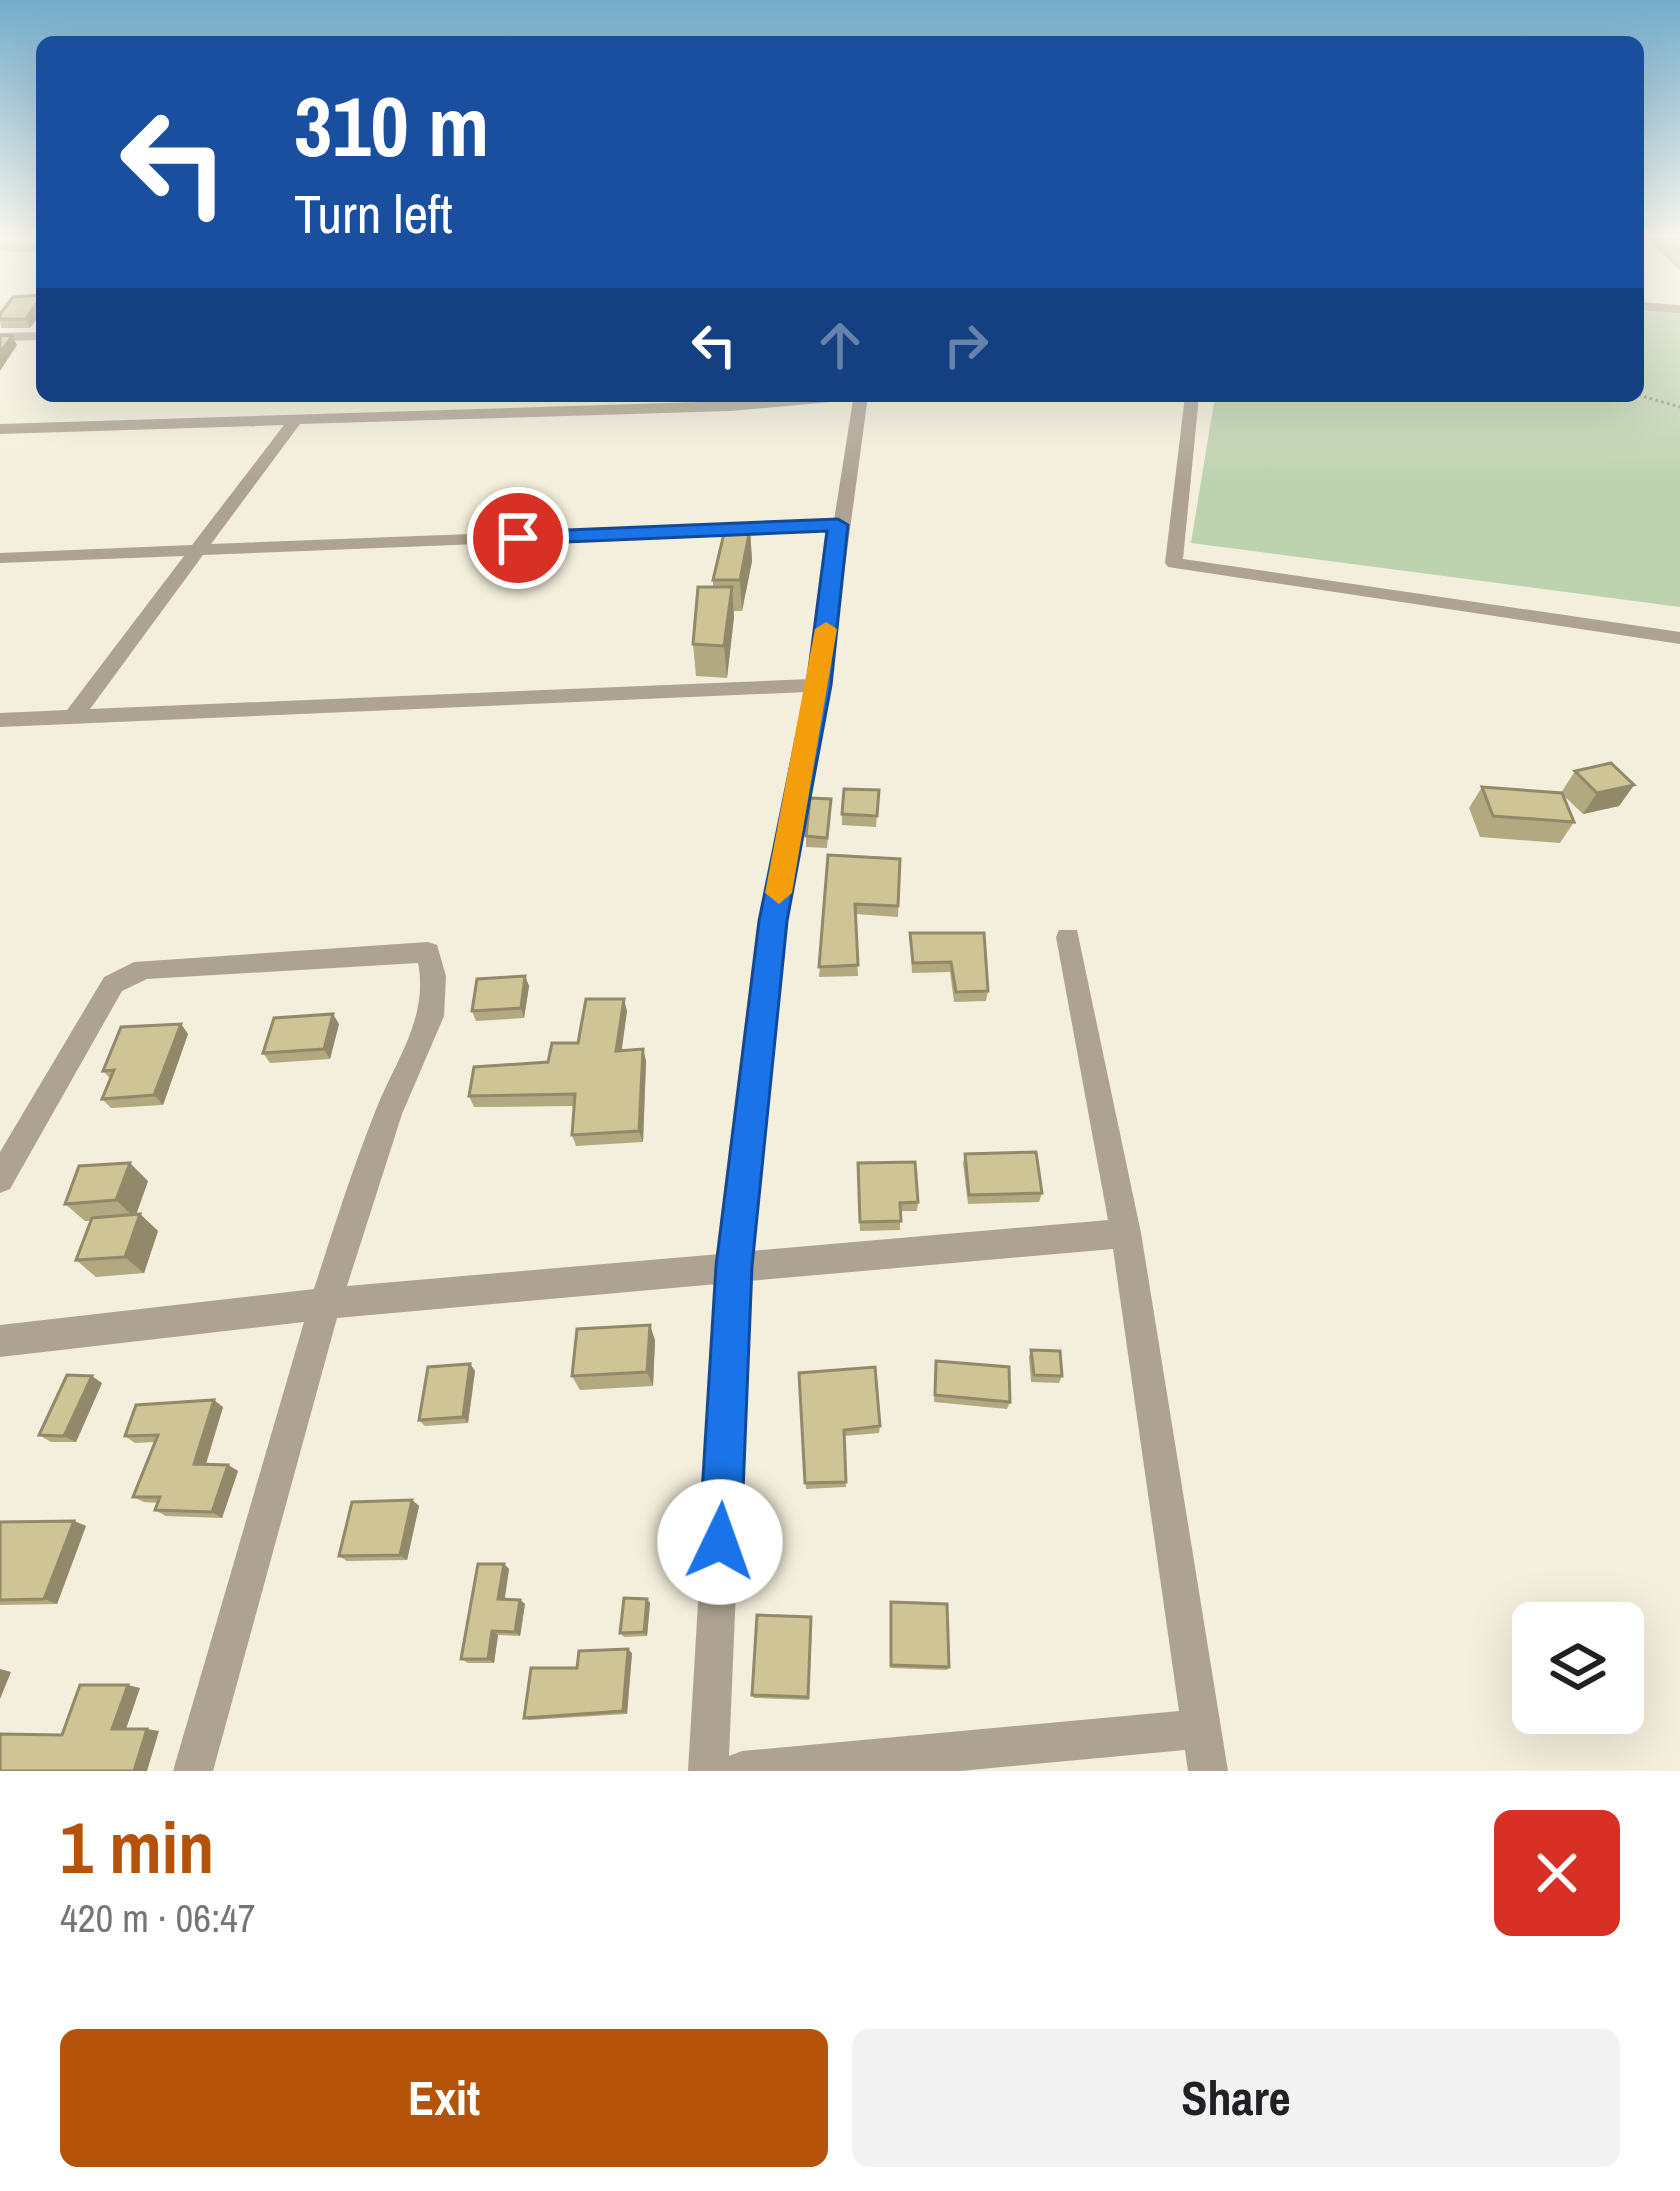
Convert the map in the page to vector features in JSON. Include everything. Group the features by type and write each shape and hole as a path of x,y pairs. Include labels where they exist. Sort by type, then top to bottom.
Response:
{"street":[{"path":"0,337 36,336"},
{"path":"240,402 250,421"},
{"path":"0,429 780,402"},
{"path":"708,1771 734,1266 773,921 819,685 855,402"},
{"path":"1191,402 1174,563 1680,638"},
{"path":"73,717 296,419"},
{"path":"0,558 838,525"},
{"path":"0,720 819,685"},
{"path":"1068,938 1126,1233 1208,1771"},
{"path":"0,1179 113,984 142,969 428,952 439,985 430,1025 400,1082 321,1304 193,1771"},
{"path":"0,1341 321,1304 1126,1233"},
{"path":"742,1771 1200,1730"}],"path":[{"path":"1644,396 1680,407"}],"green space":[{"path":"1644,317 1680,317 1680,607 1191,543 1214,402 1644,402"}],"building":[{"path":"0,335 12,336 0,353"},
{"path":"726,525 750,529 740,580 713,580"},
{"path":"698,587 732,587 724,646 693,644"},
{"path":"1611,763 1634,785 1597,793 1575,771"},
{"path":"1482,787 1562,793 1574,822 1493,816"},
{"path":"844,789 879,790 877,816 842,814"},
{"path":"810,798 831,799 827,838 806,836"},
{"path":"828,855 900,859 898,906 855,904 858,965 819,967"},
{"path":"910,933 984,933 988,991 956,992 951,962 913,963"},
{"path":"525,976 521,1008 472,1011 477,979"},
{"path":"586,999 624,999 616,1051 643,1049 639,1131 572,1135 575,1094 469,1096 474,1067 548,1062 552,1043 578,1043"},
{"path":"333,1014 324,1049 263,1053 274,1018"},
{"path":"181,1024 154,1095 102,1099 114,1070 103,1071 121,1027"},
{"path":"1036,1152 1042,1193 969,1195 965,1154"},
{"path":"915,1162 918,1202 900,1203 901,1221 860,1222 858,1163"},
{"path":"130,1163 116,1200 65,1204 79,1166"},
{"path":"140,1214 125,1257 76,1260 92,1218"},
{"path":"650,1325 647,1372 572,1376 577,1329"},
{"path":"1031,1350 1060,1351 1062,1376 1034,1375"},
{"path":"936,1361 1009,1367 1010,1402 935,1395"},
{"path":"470,1364 463,1417 419,1420 428,1367"},
{"path":"875,1367 880,1426 844,1430 846,1482 805,1483 799,1373"},
{"path":"67,1375 92,1376 64,1436 39,1435"},
{"path":"214,1400 194,1464 228,1465 212,1512 155,1510 160,1497 133,1497 158,1435 125,1436 136,1405"},
{"path":"412,1500 400,1555 339,1556 352,1502"},
{"path":"74,1521 44,1599 0,1600 0,1522"},
{"path":"478,1564 504,1564 498,1599 520,1600 515,1632 492,1631 488,1659 461,1659"},
{"path":"624,1598 647,1599 644,1632 620,1633"},
{"path":"891,1602 947,1604 949,1667 891,1665"},
{"path":"757,1615 811,1617 808,1697 752,1695"},
{"path":"628,1649 623,1711 524,1718 531,1668 577,1668 579,1651"},
{"path":"80,1685 128,1685 112,1729 147,1729 134,1771 0,1771 0,1734 62,1735"}],"slow traffic":[{"path":"779,893 826,629"}],"route":[{"path":"518,538 838,525 819,685 773,921 734,1266 720,1542"}]}
